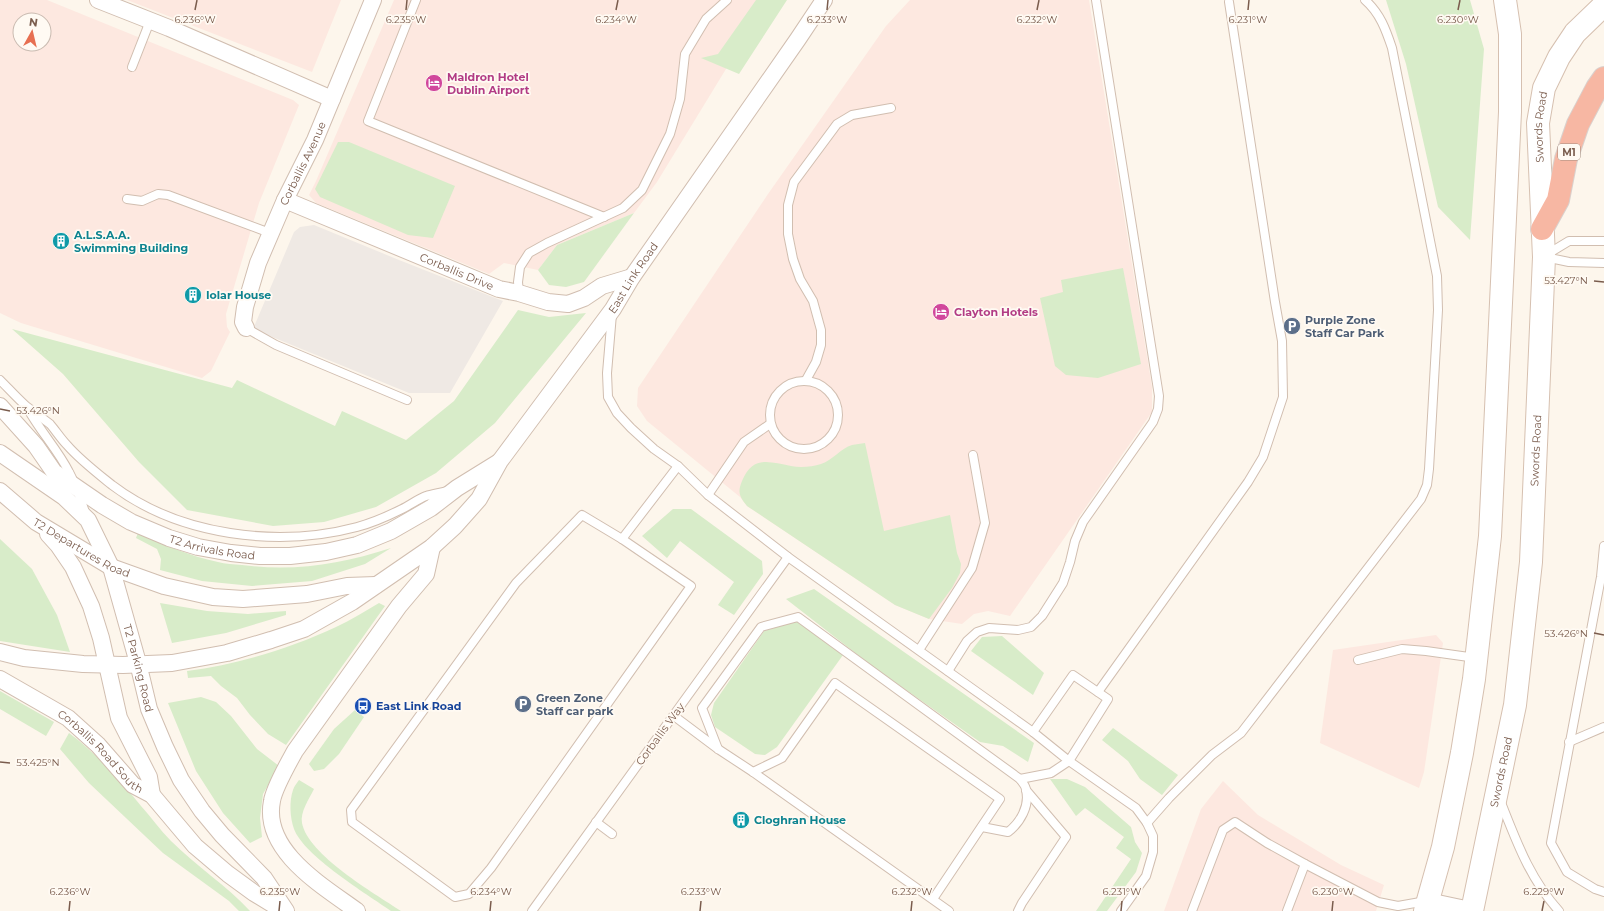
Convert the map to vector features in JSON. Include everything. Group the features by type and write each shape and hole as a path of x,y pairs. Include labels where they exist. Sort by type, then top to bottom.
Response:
{"highway":[{"name":"M1","path":"1542,229 1558,200 1566,160 1578,124 1604,78"}],"main road":[{"path":"1427,906 1442,847 1462,753 1477,658 1490,536 1510,112 1510,34 1505,0"},
{"name":"Swords Road","path":"1473,911 1515,704 1531,562 1544,257 1538,123 1544,88 1559,57 1575,33 1604,5"}],"street":[{"path":"98,0 332,99"},
{"name":"Corballis Avenue","path":"246,328 243,322 244,308 258,263 285,200 315,140 373,0"},
{"name":"East Link Road","path":"138,663 172,663 186,661 227,652 304,629 352,602 432,547 455,526 479,499 500,461 613,309 632,277 824,0"},
{"name":"Corballis Drive","path":"285,200 498,288 548,302 568,304 584,298 602,286 632,277"},
{"name":"T2 Arrivals Road","path":"0,406 36,446 54,472 77,488 131,522 169,538 198,547 231,553 260,556 290,556 326,552 357,545 391,531 431,508 456,488"},
{"path":"0,453 64,498 88,520"},
{"name":"T2 Parking Road","path":"456,488 500,461"},
{"path":"4,497 36,522"},
{"name":"T2 Parking Road","path":"88,520 111,567 138,663 149,709 181,780 202,812 264,878 285,911"},
{"name":"T2 Departures Road","path":"36,522 111,567 164,586 212,597 243,599 307,594 347,586 376,585"},
{"name":"T2 Departures Road","path":"36,522 58,545 73,568 84,589 101,638 119,718 149,777 152,795"},
{"path":"357,911 312,878 294,862 280,843 274,828 271,812 272,800 288,763 295,751 399,606 426,574 432,547"},
{"path":"0,652 43,660 83,664 107,665 138,663"},
{"name":"Corballis Road South","path":"0,679 68,718 98,745 133,784 152,795 174,822 201,851 228,874 254,893 285,911"},
{"path":"1427,906 1473,911"}],"lane":[{"path":"416,0 368,121 604,217"},
{"path":"519,293 518,282 520,267 528,253 623,208 642,190 670,134 680,99 684,54 706,19 727,0"},
{"path":"948,671 967,641 976,632 989,628 1018,630 1031,627 1042,616 1062,583 1070,562 1075,541 1083,522 1152,422 1158,409 1159,396 1096,0"},
{"path":"1147,823 1168,798 1212,755 1242,733 1421,499 1427,485 1430,462 1438,310 1437,276 1392,48 1386,30 1377,13 1365,0"},
{"path":"1098,692 1248,482 1263,457 1283,397 1282,341 1229,2"},
{"path":"132,67 150,21"},
{"path":"806,380 816,362 821,345 822,330 813,301 800,279 793,260 788,234 788,205 794,182 837,124 852,115 891,108"},
{"path":"127,199 142,201 158,194 168,195 270,233"},
{"path":"1544,257 1569,241 1604,241"},
{"path":"1544,257 1569,262 1604,263"},
{"path":"613,309 607,373 608,397 616,413 631,428 654,449 678,466 708,495 788,557 1033,732 1069,761 1136,808 1147,823 1153,836 1153,852 1146,876 1121,911"},
{"path":"246,328 276,345 407,400"},
{"name":"T2 Parking Road","path":"0,380 25,405 50,425 67,446 114,486 140,502 173,518 200,527 238,535 269,537 299,537 331,533 359,527 396,512 426,496 456,488"},
{"path":"806,380 817,383 826,389 833,398 837,408 838,420 834,431 827,440 817,446 806,449 794,447 784,442 776,434 770,424 769,413 772,402 777,393 796,381 806,380"},
{"name":"T2 Parking Road","path":"25,405 39,429 69,471 77,488 88,520"},
{"path":"708,495 744,442 770,424"},
{"path":"919,650 972,568 985,523 973,455"},
{"path":"622,539 678,466"},
{"path":"582,515 622,539 691,586 490,868 469,894 455,897 352,822 351,810 516,583 579,518 582,515"},
{"path":"1604,546 1601,577 1551,844 1567,872 1595,890 1604,892"},
{"name":"Corballis Way","path":"532,911 788,557"},
{"path":"718,749 702,708 761,627 798,618 1020,779 1026,790 1066,837 1018,911"},
{"path":"1358,660 1402,649 1477,658"},
{"path":"1020,779 1051,773 1069,761 1108,699 1073,674 1033,732"},
{"path":"753,772 782,758 835,683 1000,799 933,900"},
{"path":"674,716 718,749 753,772 949,911"},
{"path":"1570,742 1604,727"},
{"path":"982,827 1008,832 1017,825 1026,808 1026,790"},
{"path":"1497,792 1525,862 1559,911"},
{"path":"596,822 612,834"},
{"path":"1192,911 1223,830 1235,822 1267,843 1378,902 1398,906 1427,906"},
{"path":"1288,911 1305,864"}],"shaded area":[{"path":"0,0 47,0 293,100 299,105 259,203 226,314 227,327 230,332 211,371 202,378 21,323 0,313"},
{"path":"127,0 341,0 312,72"},
{"path":"394,0 774,0 726,69 657,182 634,213 557,245 538,270 504,263 489,274 316,203 309,195"},
{"path":"910,0 1089,0 1152,387 1152,412 1010,616 988,611 974,614 962,624 929,619 895,605 747,506 740,497 647,421 637,406 638,388 768,194 886,26"},
{"path":"314,225 503,301 450,393 409,393 253,329 294,232 300,227"},
{"path":"1436,635 1443,643 1424,772 1419,788 1320,743 1333,650"},
{"path":"1223,781 1258,815 1341,865 1384,885 1376,911 1164,911 1201,809"}],"green space":[{"path":"756,0 787,0 739,74 701,58 718,54"},
{"path":"1386,0 1470,0 1484,49 1470,240 1438,207 1406,64"},
{"path":"338,142 349,142 455,186 433,238 408,235 320,197 315,189"},
{"path":"634,213 584,282 566,287 549,285 538,270 557,245"},
{"path":"1123,268 1141,364 1098,378 1066,375 1055,366 1040,298 1063,292 1061,280"},
{"path":"518,310 549,317 586,313 495,423 436,473 376,507 324,522 273,526 187,510 139,462 63,374 12,329 232,388 237,380 335,426 342,411 406,440 454,401"},
{"path":"865,443 884,531 950,515 957,553 961,564 960,573 952,588 929,619 895,605 747,506 740,495 740,485 746,473 751,467 757,464 769,462 798,467 814,466 829,460 848,447"},
{"path":"673,509 691,509 762,561 763,574 734,615 718,605 734,582 680,541 667,558 642,536"},
{"path":"138,533 197,557 224,563 262,567 281,568 318,565 372,554 391,548 365,564 312,581 252,586 202,581 160,570 161,559 157,549 136,538"},
{"path":"0,539 32,569 57,615 70,652 0,641"},
{"path":"814,589 1034,743 1028,762 1003,746 980,742 872,666 786,599"},
{"path":"160,603 207,611 248,614 286,611 286,615 226,633 172,643"},
{"path":"379,603 385,606 286,745 268,734 250,715 237,698 211,676 188,678 187,671 263,655 318,635 342,624"},
{"path":"797,621 843,655 777,747 765,755 755,754 715,727 711,715 714,703 764,631"},
{"path":"1002,636 1044,673 1033,695 971,651 982,637"},
{"path":"0,691 54,722 46,736 0,709"},
{"path":"201,697 216,702 231,716 257,749 279,766 263,794 260,818 262,837 250,843 223,813 196,771 168,703"},
{"path":"355,710 364,717 339,754 324,769 314,771 309,764 334,729"},
{"path":"1113,728 1178,775 1162,795 1140,779 1128,761 1102,740"},
{"path":"69,733 89,749 125,786 171,841 250,911 239,911 229,901 163,853 89,783 60,749"},
{"path":"1050,779 1067,779 1085,787 1131,827 1135,842 1142,853 1136,872 1107,911 1096,911 1131,859 1116,848 1124,837 1085,808 1076,816"},
{"path":"299,780 314,789 302,814 302,823 307,835 316,848 359,884 401,911 391,911 352,885 310,851 300,840 294,829 290,810 294,787"}],"place":[{"name":"Maldron Hotel Dublin Airport","path":"434,83"},
{"name":"A.L.S.A.A. Swimming Building","path":"61,241"},
{"name":"Iolar House","path":"193,295"},
{"name":"Clayton Hotels","path":"941,312"},
{"name":"Purple Zone Staff Car Park","path":"1292,326"},
{"name":"Green Zone Staff car park","path":"523,704"},
{"name":"East Link Road","path":"363,706"},
{"name":"Cloghran House","path":"741,820"}]}
